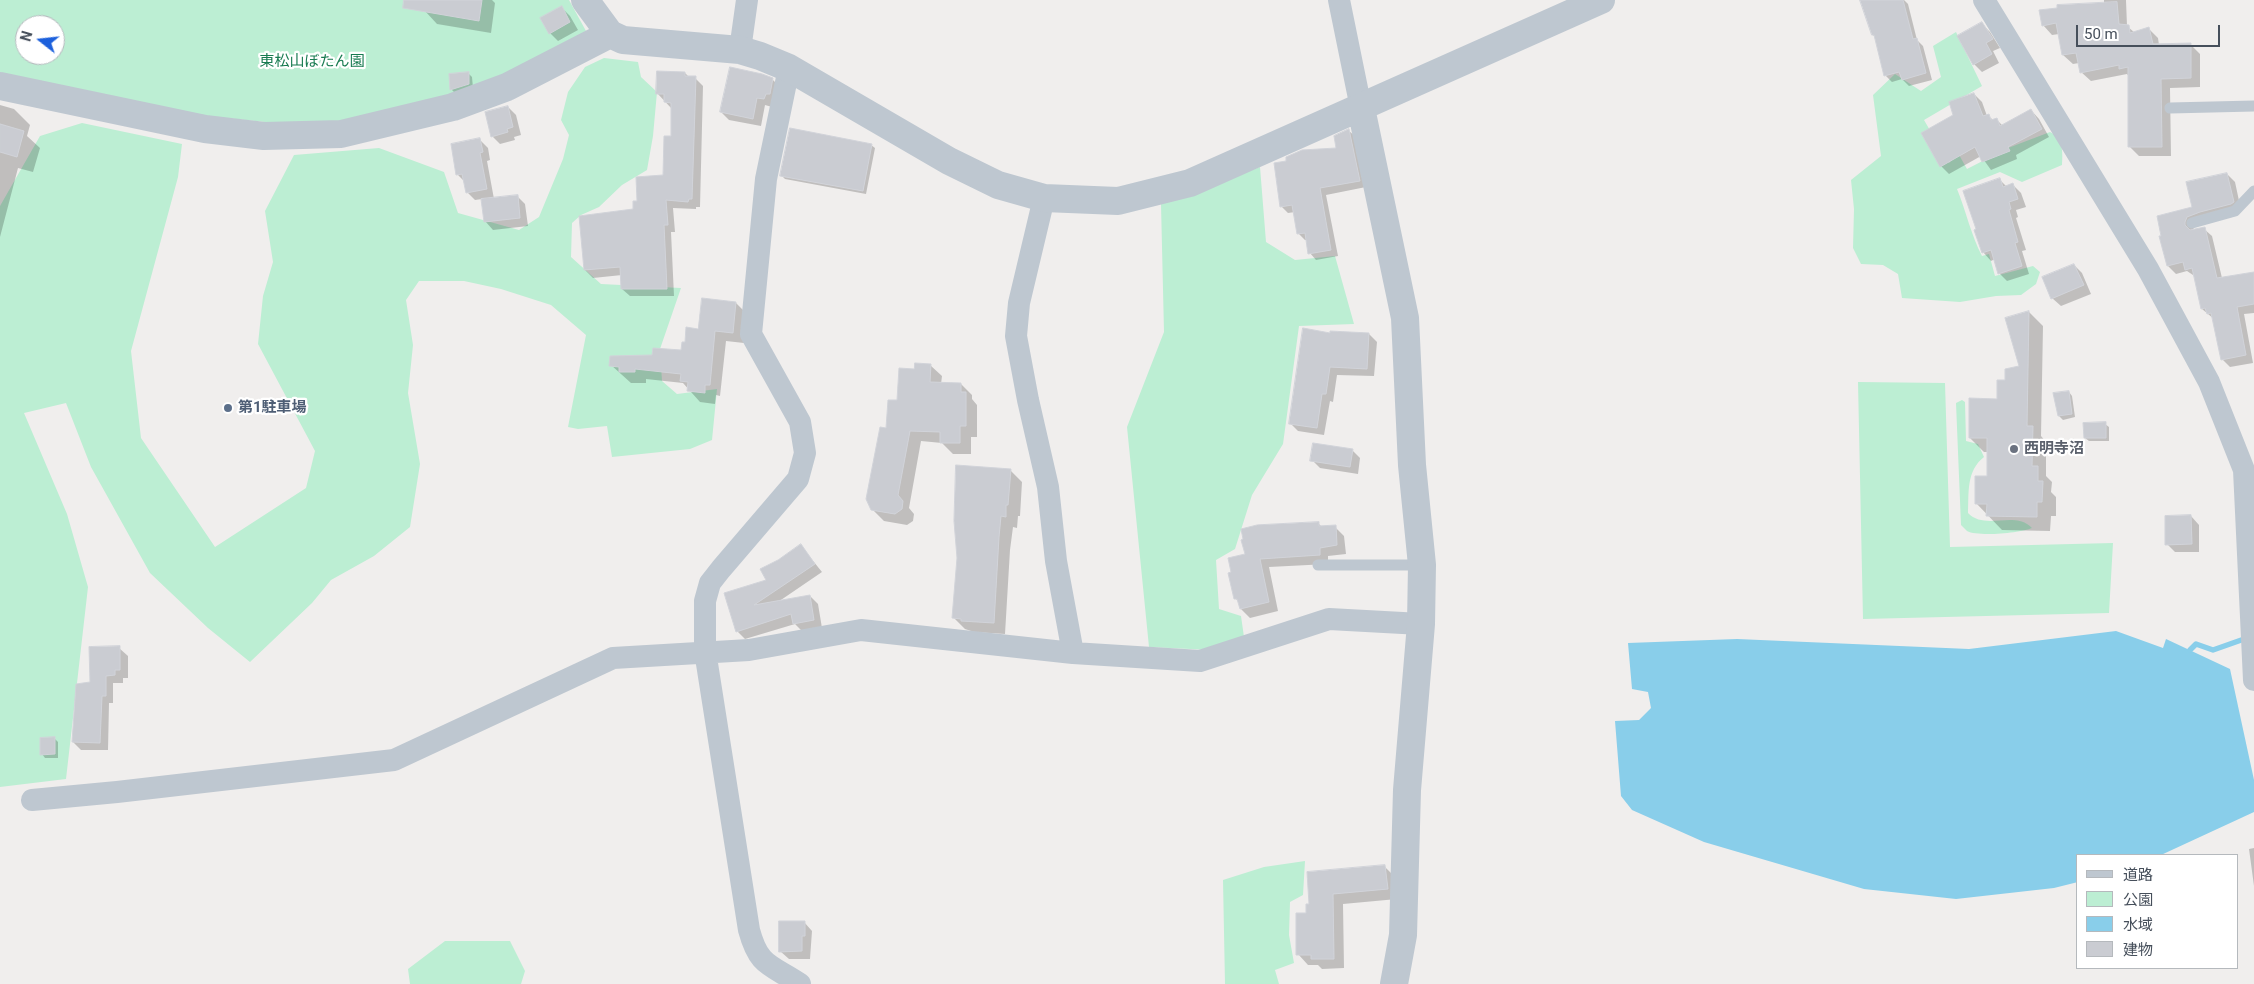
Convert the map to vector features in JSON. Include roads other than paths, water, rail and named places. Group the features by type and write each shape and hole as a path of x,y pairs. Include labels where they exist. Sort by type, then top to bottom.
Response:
{"street":[{"path":"585,0 610,34 623,40 740,50 789,68 949,161 998,185 1044,198 1118,201 1190,183 1601,0"},
{"path":"740,50 747,0"},
{"path":"1338,0 1405,318 1412,465 1422,565 1421,624 1407,790 1403,935 1394,984"},
{"path":"1984,0 2148,269 2208,382 2240,462 2246,487 2254,680"},
{"path":"0,86 204,129 264,136 341,134 453,107 507,88 610,34"},
{"path":"789,68 766,179 751,334 800,422 805,453 798,479 710,583 704,601 705,652 749,930 754,948 763,962 800,984"},
{"path":"1044,198 1019,304 1016,336 1028,400 1048,487 1056,561 1073,653"},
{"path":"32,800 394,760 613,658 749,650 862,630 1073,653 1200,662 1329,619 1421,624"}],"lane":[{"path":"2170,108 2254,106"},
{"path":"2192,223 2235,211 2254,191"},
{"path":"1318,565 1422,565"}],"water":[{"path":"2116,631 2163,648 2166,639 2230,669 2254,780 2254,812 2163,854 2076,854 2076,882 2054,888 1956,899 1864,889 1704,842 1632,810 1621,796 1615,721 1639,720 1651,708 1648,692 1632,689 1628,643 1737,639 1969,649"}],"waterway":[{"path":"2190,650 2196,644 2213,650 2247,638"}],"place":[{"name":"第1駐車場","path":"228,408"},
{"name":"西明寺沼","path":"2014,449"}],"park label":[{"name":"東松山ぼたん園","path":"312,62"}]}
